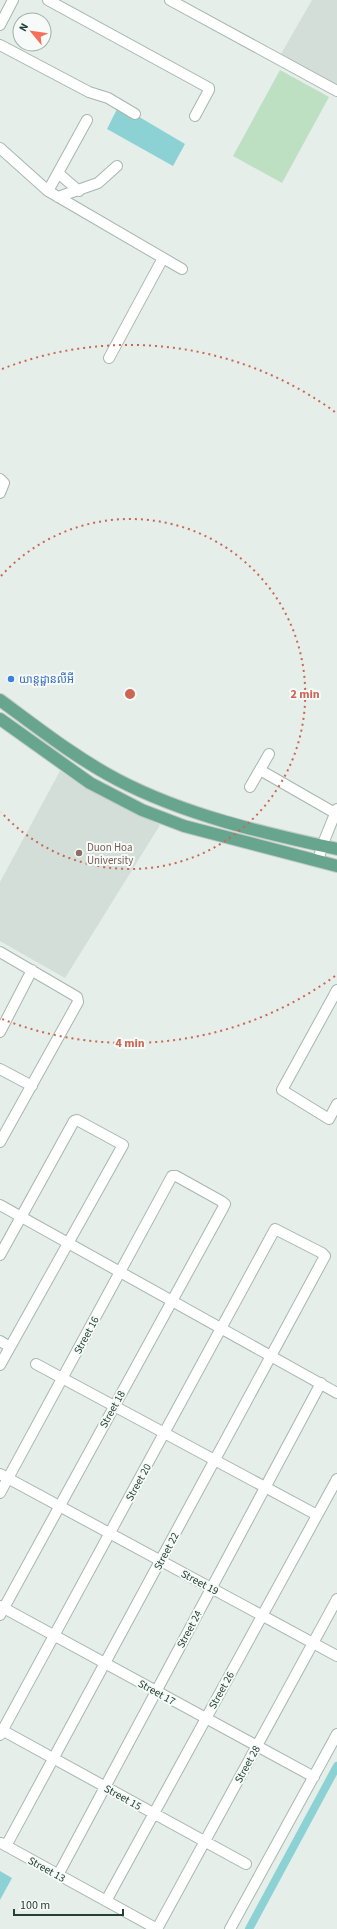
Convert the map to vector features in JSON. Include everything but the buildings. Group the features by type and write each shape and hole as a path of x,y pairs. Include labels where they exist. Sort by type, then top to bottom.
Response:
{"main road":[{"path":"0,700 85,760 117,780 151,796 189,810 337,849"},
{"path":"0,719 76,774 110,794 142,810 184,826 337,866"},
{"path":"76,774 85,760"},
{"path":"142,810 151,796"}],"street":[{"path":"0,25 14,0"},
{"path":"48,0 209,88 195,116"},
{"path":"170,0 337,91"},
{"path":"0,45 89,92 108,98 135,114"},
{"path":"48,191 87,120"},
{"path":"0,148 48,191 182,269"},
{"path":"58,197 79,191 98,183 116,166"},
{"path":"58,173 79,191"},
{"path":"109,358 163,258"},
{"path":"0,479 4,483 0,493"},
{"path":"250,787 269,754"},
{"path":"260,770 336,811 322,846 318,862"},
{"path":"0,952 78,999 78,1002 0,1142"},
{"path":"0,1032 32,970"},
{"path":"337,990 282,1090 329,1119 337,1104"},
{"path":"0,1069 32,1086"},
{"path":"0,1255 76,1120 122,1144 122,1147 0,1365"},
{"name":"Street 16","path":"0,1493 4,1476 62,1378 172,1176 176,1176 224,1204"},
{"name":"Street 18","path":"1,1610 60,1506 224,1204"},
{"path":"0,1205 171,1302 221,1328 337,1393"},
{"name":"Street 22","path":"3,1844 54,1759 325,1256 275,1230"},
{"name":"Street 20","path":"1,1732 275,1230"},
{"path":"0,1341 10,1347"},
{"path":"36,1364 317,1515"},
{"name":"Street 24","path":"58,1875 321,1384"},
{"name":"Street 19","path":"4,1476 337,1656"},
{"name":"Street 26","path":"106,1901 337,1479"},
{"name":"Street 28","path":"157,1929 337,1599"},
{"name":"Street 17","path":"1,1610 54,1636 256,1747 314,1777"},
{"name":"Street 15","path":"1,1732 54,1759 246,1864"},
{"path":"230,1929 337,1734"},
{"name":"Street 13","path":"3,1844 157,1929"}],"shaded area":[{"path":"312,0 337,0 337,85 281,54"},
{"name":"Duon Hoa University","path":"60,771 93,792 160,825 65,978 0,941 0,882"}],"green space":[{"path":"280,70 329,97 282,183 233,156"}],"water":[{"path":"119,105 185,144 173,166 107,129"},
{"path":"0,1871 12,1878 0,1900"}],"waterway":[{"path":"249,1929 337,1766"}],"place":[{"name":"យាន្ដដ្ឋានលីអី","path":"11,679"},
{"name":"Duon Hoa University","path":"79,853"}]}
